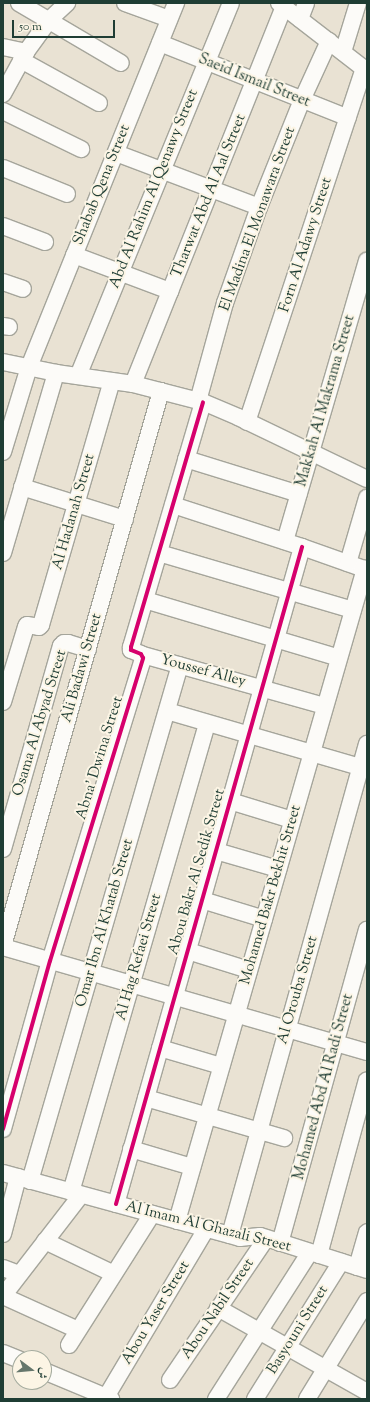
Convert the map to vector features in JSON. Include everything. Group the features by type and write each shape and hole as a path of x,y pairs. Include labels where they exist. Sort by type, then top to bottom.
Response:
{"street":[{"path":"19,3 121,63"},
{"path":"3,94 24,56 49,20 66,3"},
{"path":"125,3 169,19"},
{"name":"Shabab Qena Street","path":"3,452 29,367 176,3"},
{"name":"Abd Al Rahim Al Qenawy Street","path":"78,376 231,3"},
{"path":"300,19 306,3"},
{"path":"343,52 358,3"},
{"path":"282,5 366,70"},
{"name":"Tharwat Abd Al Aal Street","path":"133,384 254,81 282,5"},
{"name":"El Madina El Monawara Street","path":"201,401 226,303 259,207 302,100 329,41"},
{"name":"Saeid Ismail Street","path":"160,43 348,118"},
{"path":"3,47 24,56 99,103"},
{"name":"Forn Al Adawy Street","path":"247,422 348,118 366,70"},
{"path":"3,111 81,149"},
{"path":"116,152 259,207"},
{"path":"3,168 67,194"},
{"path":"3,226 45,242"},
{"path":"74,256 170,291"},
{"name":"Makkah Al Makrama Street","path":"285,541 367,261"},
{"path":"3,282 23,289"},
{"path":"3,362 56,373 133,384 201,401 367,479"},
{"path":"3,553 56,373"},
{"name":"Al Hadanah Street","path":"3,702 26,627 27,625 39,627 41,624 112,381"},
{"name":"Ali Badawi Street","path":"3,947 161,391"},
{"path":"143,655 131,650 130,648 173,505 201,401"},
{"path":"186,459 299,494"},
{"path":"22,487 125,518"},
{"path":"348,563 367,498"},
{"path":"173,505 285,541 366,570"},
{"name":"Abou Bakr Al Sedik Street","path":"116,1204 302,547"},
{"path":"159,553 353,610"},
{"name":"Mohamed Bakr Bekhit Street","path":"177,1221 325,706 366,570"},
{"path":"145,600 339,658"},
{"name":"Osama Al Abyad Street","path":"3,849 61,646 64,643 68,643 88,649"},
{"name":"Youssef Alley","path":"143,655 325,706"},
{"name":"Abna' Dwina Street","path":"3,1129 50,961 143,655"},
{"name":"Omar Ibn Al Khatab Street","path":"3,1234 24,1179 91,973 180,665"},
{"path":"167,711 364,769"},
{"name":"Al Hag Refaei Street","path":"76,1193 131,984 207,723"},
{"name":"Al Orouba Street","path":"230,1235 287,1029 364,769 367,744"},
{"path":"230,801 292,820"},
{"path":"216,851 278,869"},
{"path":"202,900 264,919"},
{"name":"Mohamed Abd Al Radi Street","path":"273,1241 336,1043 367,930"},
{"path":"3,947 367,1052"},
{"path":"188,951 249,970"},
{"path":"160,1048 222,1066"},
{"path":"216,1399 260,1331 314,1254 367,1080"},
{"path":"146,1098 284,1138"},
{"path":"131,1149 192,1167"},
{"name":"Al Imam Al Ghazali Street","path":"3,1173 240,1238 260,1236 362,1268"},
{"path":"76,1193 45,1241 3,1296 78,1330"},
{"path":"69,1345 152,1214"},
{"name":"Abou Yaser Street","path":"109,1398 206,1229"},
{"path":"362,1268 367,1232"},
{"path":"45,1241 114,1274"},
{"name":"Abou Nabil Street","path":"170,1380 218,1308 273,1241"},
{"name":"Basyouni Street","path":"255,1399 341,1262"},
{"path":"3,1268 19,1274"},
{"path":"307,1399 367,1301"},
{"path":"218,1308 367,1392"},
{"path":"52,1373 109,1398"}],"cycle path":[{"path":"3,1129 50,961 143,658 141,654 131,650 131,647 203,402"},
{"path":"116,1204 302,547"}]}
